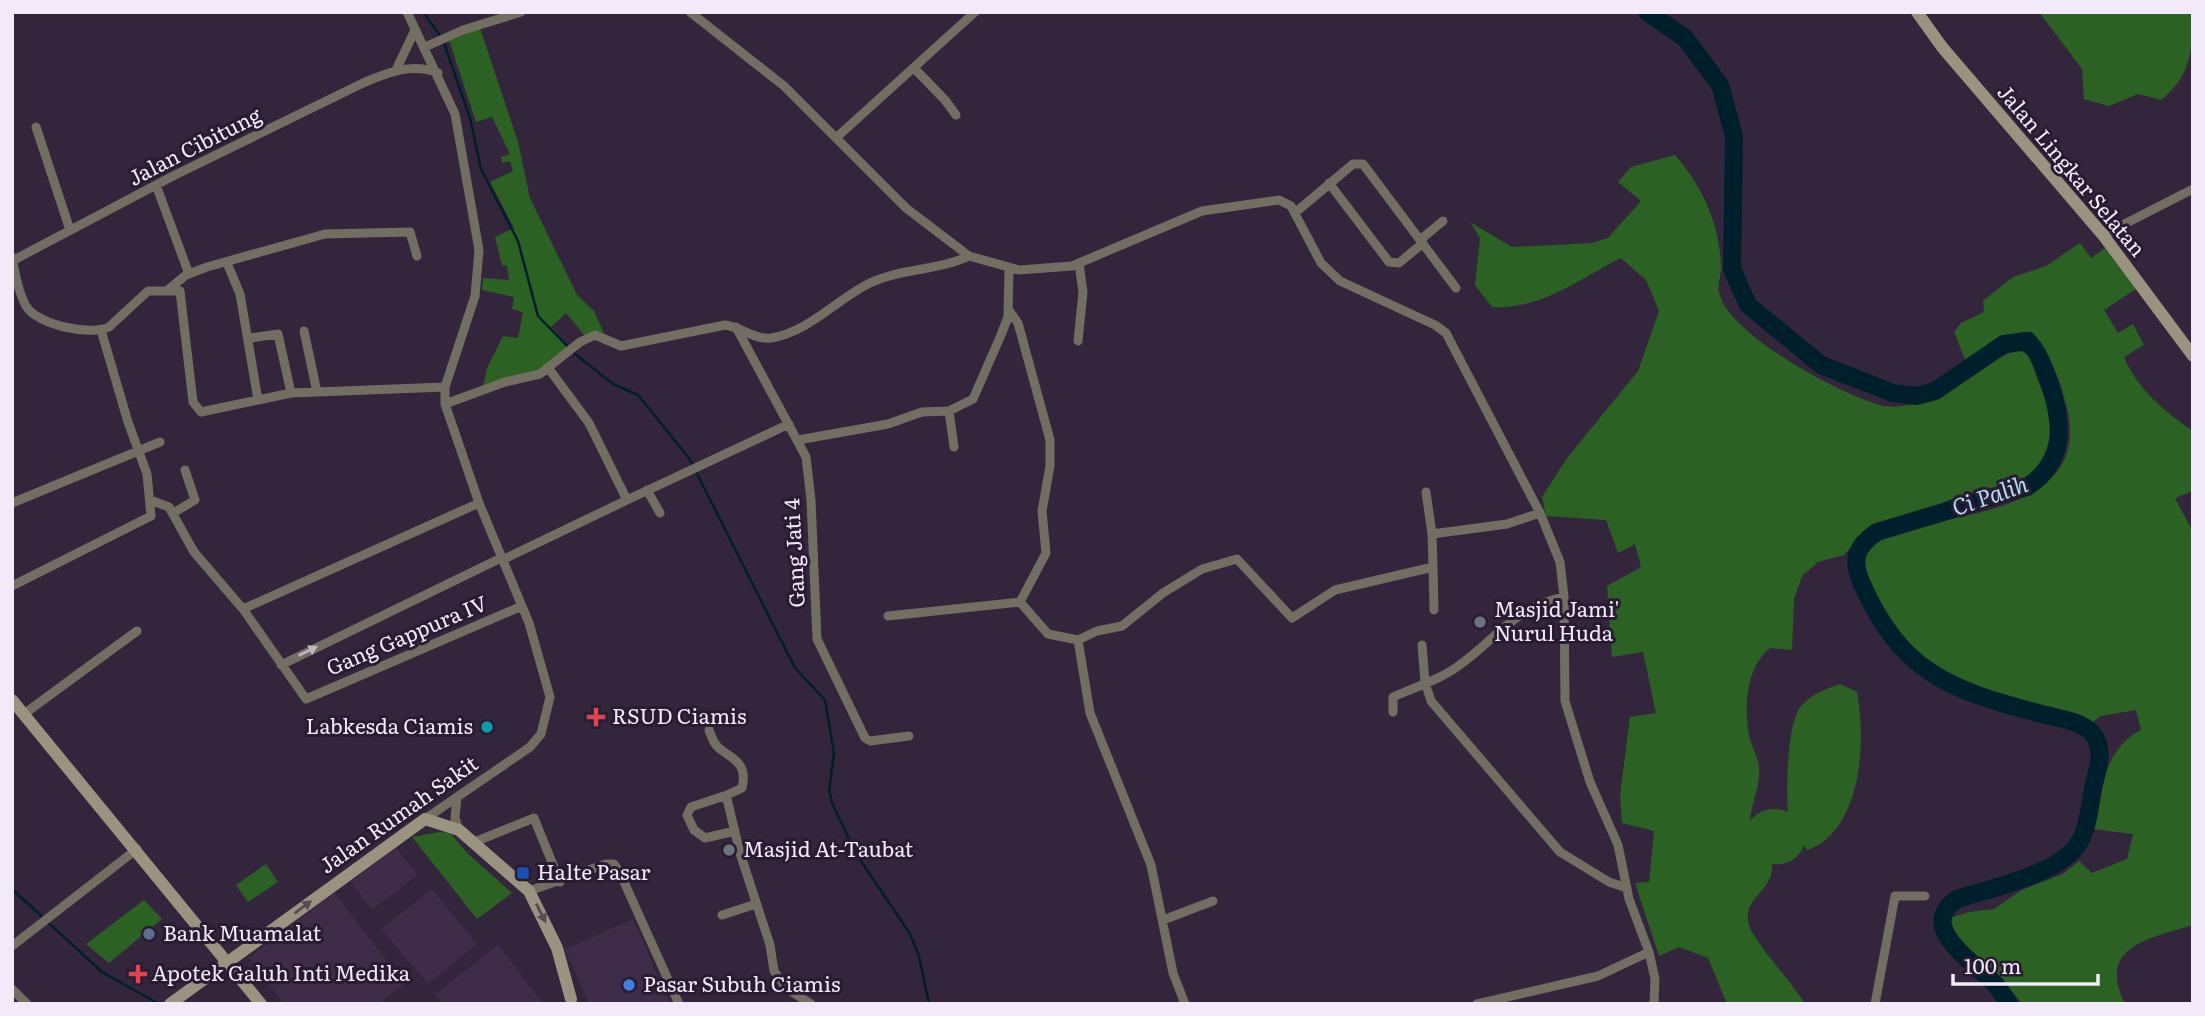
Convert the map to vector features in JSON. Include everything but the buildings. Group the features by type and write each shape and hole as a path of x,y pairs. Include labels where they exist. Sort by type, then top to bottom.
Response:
{"street":[{"name":"Jalan Rumah Sakit","path":"170,1004 362,862 530,747 541,734 551,697 522,606 479,503 445,404 445,387 475,296 479,250 455,114 407,12"},
{"path":"425,47 521,12"},
{"path":"690,12 784,86 906,208 969,256 1009,268 1057,268 1079,264 1202,211 1225,205 1286,202 1296,212 1321,262 1340,281 1435,325 1451,339 1540,513 1560,562 1564,597 1565,701 1590,782 1618,845 1627,888 1649,952 1655,979 1654,1004"},
{"path":"837,137 975,12"},
{"name":"Jalan Lingkar Selatan","path":"1917,12 1942,47 2103,235 2192,353"},
{"path":"415,30 396,70 427,69 438,73"},
{"path":"914,68 956,115"},
{"name":"Jalan Cibitung","path":"12,260 156,185 396,70"},
{"path":"36,127 70,230"},
{"path":"1296,212 1353,164 1363,164 1456,288"},
{"path":"1329,183 1392,264 1422,242 1443,221"},
{"path":"156,185 190,274"},
{"path":"2103,235 2193,189"},
{"path":"169,289 190,274 342,232 409,231 417,256"},
{"path":"445,404 549,369 575,347 598,335 621,346 701,328 736,327 761,338 788,333 877,280 939,267 969,256"},
{"path":"12,260 25,303 33,314 80,331 102,330 117,322 144,294 153,290 180,291 188,371 197,410 204,412 291,393 445,387"},
{"path":"227,263 239,290 250,338 258,400"},
{"path":"1078,341 1083,292 1079,264"},
{"path":"798,440 888,424 922,412 949,411 973,399 1005,325 1009,268"},
{"path":"1008,309 1018,323 1050,440 1050,466 1041,510 1046,553 1020,602"},
{"name":"Gang Jati 4","path":"736,327 798,440 807,462 818,642 865,738 870,741 909,736"},
{"path":"12,586 147,520 151,513 147,474 102,330"},
{"path":"304,331 317,392"},
{"path":"250,338 278,334 291,393"},
{"path":"549,369 589,423 627,500"},
{"path":"949,411 954,447"},
{"path":"150,500 167,505 194,552 243,609 281,665 789,424"},
{"path":"12,503 160,442"},
{"path":"173,513 195,500 185,470"},
{"path":"647,490 660,513"},
{"path":"1426,492 1432,534 1434,610"},
{"path":"243,609 479,503"},
{"path":"1432,534 1507,524 1540,513"},
{"path":"1020,602 1048,634 1058,639 1078,640 1097,631 1122,626 1163,593 1202,569 1233,559 1240,560 1251,577 1292,618 1335,590 1433,567"},
{"path":"1393,712 1393,697 1459,666 1503,625 1529,607 1564,597"},
{"path":"888,616 1020,602"},
{"name":"Gang Gappura IV","path":"281,665 306,699 522,606"},
{"path":"24,714 137,631"},
{"path":"1078,640 1090,713 1151,865 1173,973 1185,1004"},
{"path":"1422,645 1425,682 1431,701 1560,852 1609,882 1627,888"},
{"path":"12,700 137,849 261,1004"},
{"path":"709,730 718,748 734,756 744,779 742,788 691,807 687,815 694,830 705,838 735,831"},
{"path":"727,795 779,981 811,1004"},
{"path":"457,797 455,818 459,830 528,891 553,939 570,1002"},
{"path":"472,843 534,818 560,882"},
{"path":"425,819 459,830"},
{"path":"12,946 137,849"},
{"path":"528,891 606,864 614,864 679,1004"},
{"path":"1875,1004 1895,896 1924,896"},
{"path":"1163,920 1213,901"},
{"path":"722,915 756,904"},
{"path":"1477,1004 1598,976 1649,952"},
{"path":"12,989 27,1004"}],"shaded area":[{"path":"396,847 417,875 372,910 351,882"},
{"path":"432,889 477,944 428,984 381,929"},
{"path":"334,892 404,984 379,1004 284,1004 249,958"},
{"path":"633,919 670,1004 589,1004 565,949"},
{"path":"498,945 543,1004 443,1004 435,994"}],"green space":[{"path":"2039,12 2193,12 2191,50 2184,72 2179,82 2161,100 2138,94 2109,106 2084,99 2082,69"},
{"path":"479,25 518,142 530,198 577,295 594,311 604,333 585,336 566,313 551,327 570,348 533,374 483,387 487,368 503,336 518,338 523,312 512,309 514,297 482,290 483,278 509,280 507,266 502,265 495,237 514,228 490,182 513,171 510,161 502,163 501,157 510,154 492,117 476,122 448,37"},
{"path":"1675,155 1694,180 1713,220 1720,250 1719,292 1727,308 1742,326 1763,343 1787,360 1839,389 1890,407 1935,398 1994,361 2019,350 2029,356 2049,410 2054,437 2049,459 2029,480 1966,493 1919,513 1884,521 1865,531 1844,555 1818,562 1802,576 1794,599 1792,650 1770,648 1762,656 1751,677 1747,712 1749,735 1759,774 1750,821 1767,810 1788,812 1790,739 1802,705 1824,690 1840,684 1857,692 1860,758 1850,803 1840,823 1826,839 1808,850 1803,846 1799,855 1791,861 1772,864 1768,882 1748,912 1752,932 1805,1004 1727,1004 1708,958 1679,947 1659,956 1635,883 1649,882 1654,831 1622,823 1620,795 1630,717 1656,713 1643,652 1612,657 1607,586 1641,567 1635,544 1618,553 1606,520 1546,516 1542,497 1567,458 1638,371 1659,311 1646,280 1621,258 1559,292 1527,304 1510,307 1492,307 1475,285 1480,238 1470,222 1512,247 1592,243 1608,238 1641,201 1618,182 1631,167"},
{"path":"2080,243 2091,258 2105,248 2136,289 2104,310 2118,333 2133,324 2144,345 2124,357 2136,379 2162,408 2193,431 2193,491 2175,498 2193,532 2193,925 2145,940 2122,957 2117,969 2118,984 2125,1004 2022,1004 2001,977 1962,946 1948,922 1953,917 1969,912 1994,909 2022,890 2063,874 2079,861 2092,873 2127,859 2133,834 2092,829 2106,772 2112,759 2129,738 2141,730 2136,710 2100,716 2091,724 2071,715 1989,693 1946,675 1926,663 1893,630 1868,585 1863,559 1874,542 1901,531 1978,513 2018,500 2049,480 2068,451 2067,408 2050,359 2032,332 2023,332 1997,341 1966,362 1954,332 1961,323 1984,312 1983,301 2013,277 2046,266"},
{"path":"439,832 450,833 467,853 512,893 477,919 412,837"},
{"path":"266,864 278,882 248,902 236,885"},
{"path":"144,900 162,919 109,963 86,944"}],"waterway":[{"path":"423,12 441,37"},
{"name":"Ci Palih","path":"1647,12 1685,38 1720,85 1734,136 1732,269 1748,305 1821,365 1893,393 1916,396 1935,391 2004,344 2028,341 2039,356 2046,373 2059,428 2055,454 2040,477 2027,487 1877,532 1860,548 1856,561 1862,584 1877,614 1894,638 1932,673 1979,696 2081,725 2096,739 2099,765 2087,821 2083,835 2071,853 2042,871 1957,899 1946,909 1943,921 1945,932 1952,943 1993,982 2009,1004"},
{"path":"444,43 470,118 481,169 518,241 538,316 575,354 613,384 638,395 689,458 795,668 825,700 834,753 829,791 833,805 855,852 910,934 919,956 929,1004"},
{"path":"12,889 102,972 159,1004"}],"place":[{"name":"Masjid Jami' Nurul Huda","path":"1480,622"},
{"name":"RSUD Ciamis","path":"596,717"},
{"name":"Labkesda Ciamis","path":"487,727"},
{"name":"Masjid At-Taubat","path":"729,850"},
{"name":"Halte Pasar","path":"523,873"},
{"name":"Bank Muamalat","path":"149,934"},
{"name":"Apotek Galuh Inti Medika","path":"138,974"},
{"name":"Pasar Subuh Ciamis","path":"629,985"}]}
